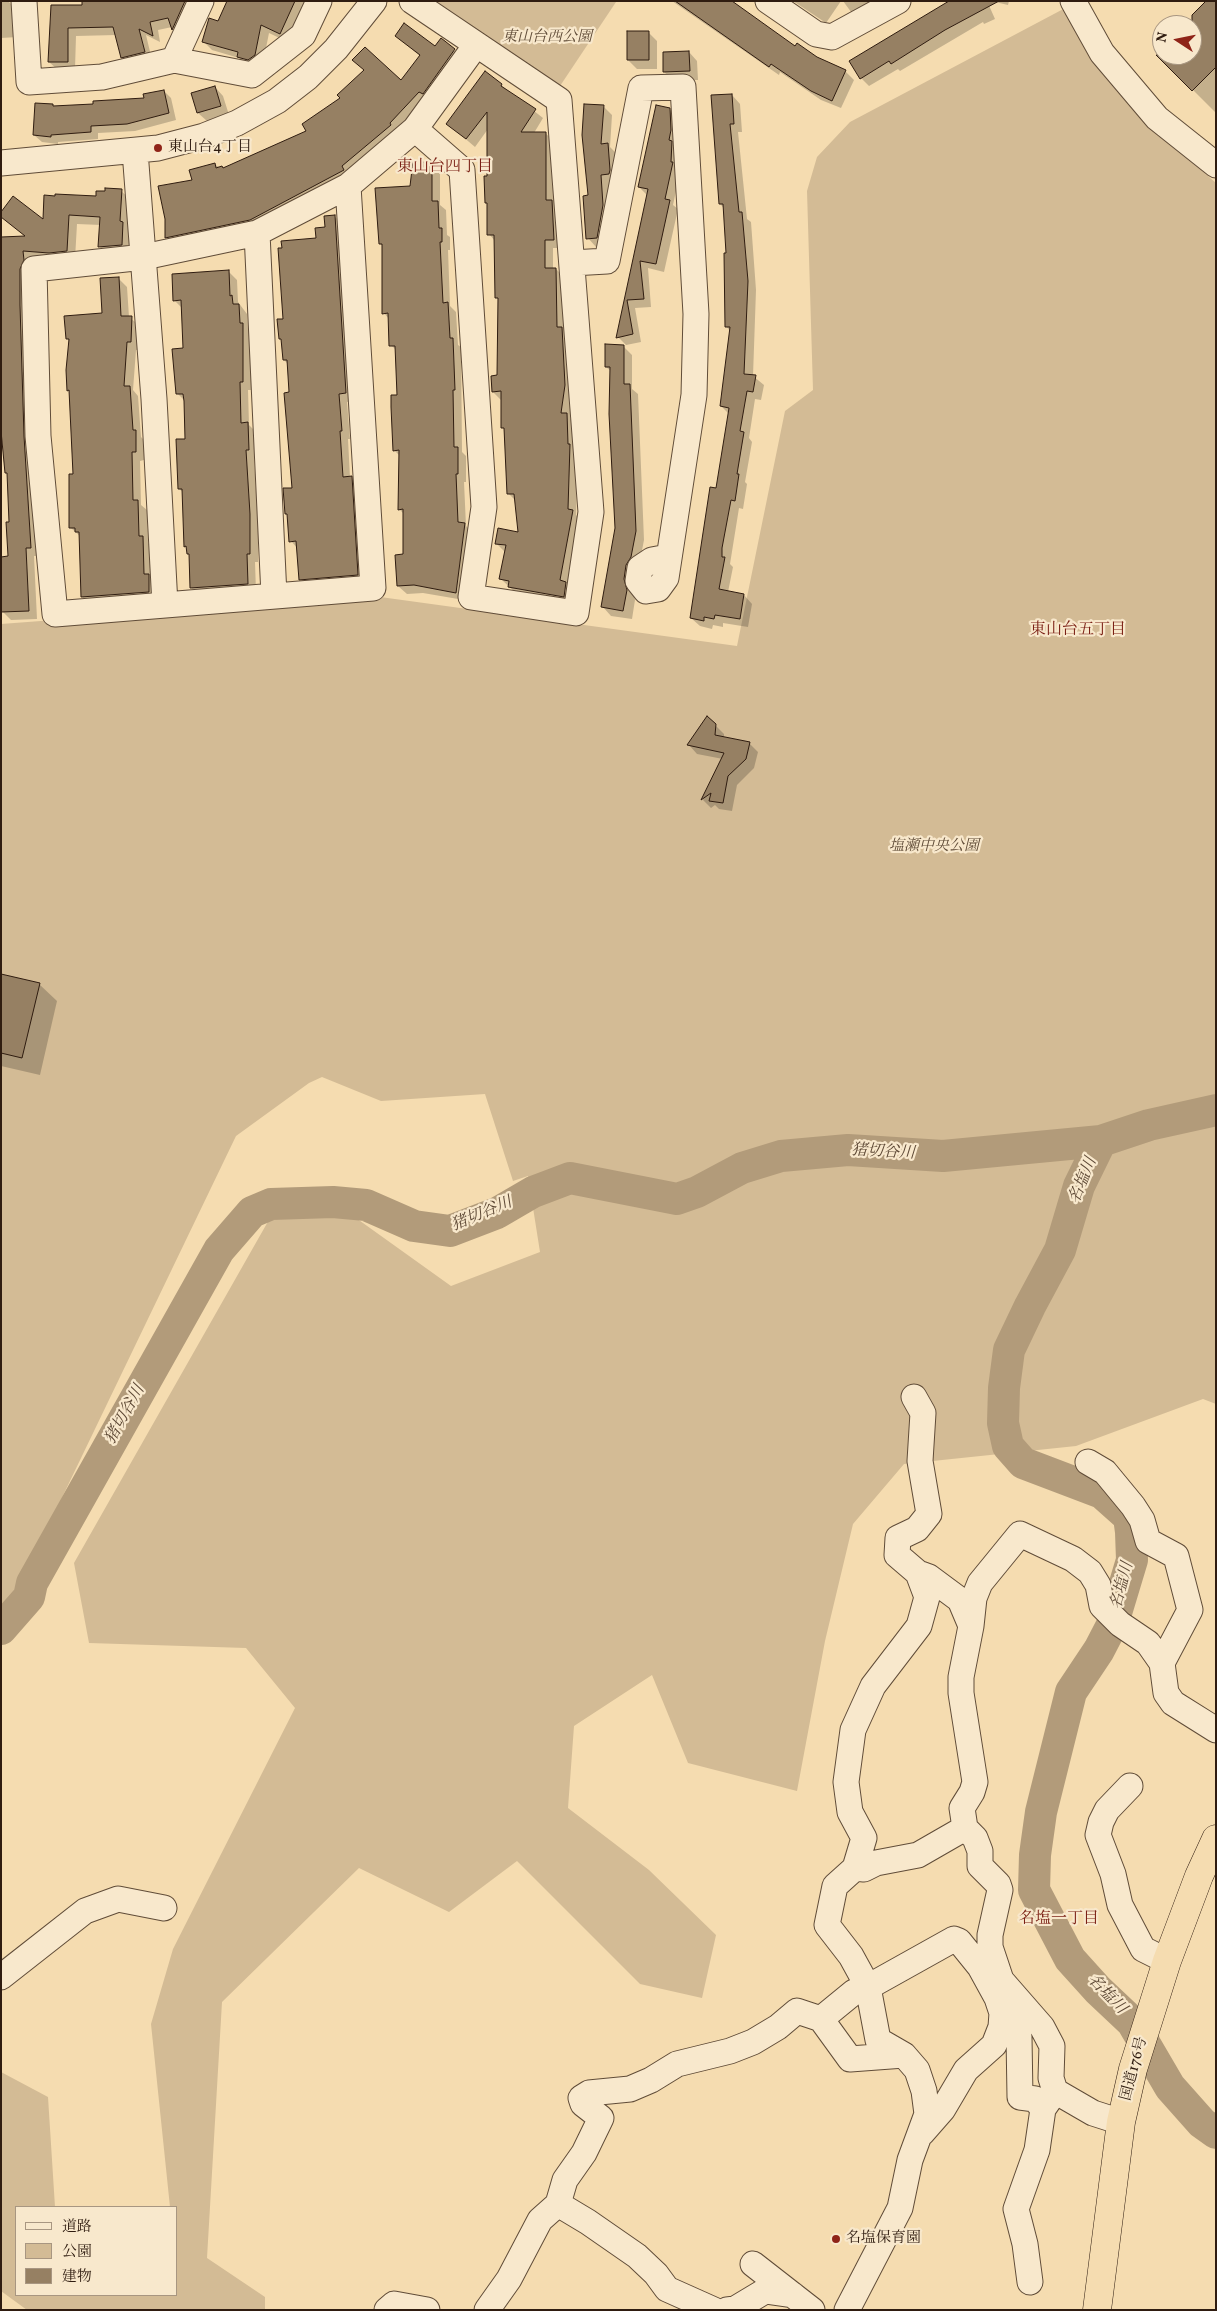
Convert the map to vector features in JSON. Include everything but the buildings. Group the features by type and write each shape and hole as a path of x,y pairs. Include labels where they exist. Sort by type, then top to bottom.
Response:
{"highway":[{"name":"国道176号","path":"1097,2310 1121,2122 1133,2069 1167,1961 1213,1855"}],"street":[{"path":"24,1 29,82 102,77 174,60 252,75 303,34 319,1"},
{"path":"174,60 201,1"},
{"path":"1,163 135,151 204,136 238,122 277,100 308,77 336,49 374,1"},
{"path":"412,1 559,100 591,512 576,612 471,597 484,506 462,170 415,129"},
{"path":"768,1 816,34 832,37 887,4"},
{"path":"1073,1 1102,53 1157,118 1216,165"},
{"path":"348,186 373,588 55,614 38,436 34,269 144,257 258,233 348,186 415,129 476,45"},
{"path":"572,263 607,261 641,88 683,87 696,314 694,395 668,557"},
{"path":"135,151 144,257 165,605"},
{"path":"258,233 274,596"},
{"path":"914,1397 923,1413 920,1461 929,1514 917,1528 898,1538 897,1555 918,1573 930,1577 960,1600 972,1626"},
{"path":"1088,1462 1105,1472 1133,1506 1142,1520 1148,1541 1176,1556 1190,1610 1162,1663"},
{"path":"1030,2282 1025,2244 1016,2210 1037,2150 1049,2100 1052,2046 1042,2027 1001,1980 990,1947 990,1935 1000,1890 998,1884 980,1866 980,1851 975,1838 964,1828 962,1808 972,1792 975,1782 961,1693 961,1677 972,1626 974,1598 980,1583 1020,1534 1073,1559 1090,1572 1098,1585 1102,1606 1120,1624 1148,1643 1162,1663 1166,1693 1173,1703 1216,1730"},
{"path":"847,2310 900,2208 910,2160 927,2114 924,2091 917,2070 904,2055 878,2040 868,1987 851,1956 827,1925 835,1886 855,1868 864,1838 850,1812 846,1782 853,1730 873,1686 919,1626 927,1597 918,1573"},
{"path":"1130,1786 1107,1810 1101,1822 1098,1836 1113,1874 1120,1905 1143,1949 1167,1961"},
{"path":"855,1868 864,1869 876,1863 918,1855 964,1828"},
{"path":"1,1977 85,1912 118,1900 164,1908"},
{"path":"821,2019 854,1992 868,1987 954,1939 959,1941 980,1967 996,1998 1002,2013 1001,2027 994,2045 966,2070 943,2109 919,2136"},
{"path":"996,1998 1016,2016 1020,2037 1020,2097 1049,2100 1121,2122"},
{"path":"487,2310 508,2279 540,2220 558,2204 565,2180 584,2153 602,2118 582,2104 582,2098 589,2093 630,2089 651,2080 677,2064 730,2051 752,2042 778,2027 797,2012 821,2019 850,2059 904,2055"},
{"path":"558,2204 637,2256 656,2274 667,2289 714,2310"},
{"path":"753,2264 802,2302"},
{"path":"728,2310 734,2309 765,2291 802,2302"},
{"path":"387,2310 394,2304 427,2310"}],"green space":[{"name":"東山台西公園","path":"427,1 616,1 616,2 558,89"},
{"name":"塩瀬中央公園","path":"1069,6 1175,147 1216,183 1216,1404 1203,1399 1076,1446 904,1464 853,1524 825,1641 797,1791 688,1763 652,1675 574,1726 568,1808 649,1870 716,1935 702,1998 640,1984 517,1861 449,1912 359,1868 222,2002 207,2258 265,2297 265,2310 27,2310 1,2291 1,2072 48,2097 55,2206 15,2206 15,2296 178,2296 178,2206 170,2206 151,2024 173,1949 295,1708 246,1648 89,1643 74,1563 270,1218 356,1218 451,1286 540,1252 528,1176 513,1181 485,1094 381,1101 322,1077 309,1083 236,1136 17,1591 1,1606 1,624 373,596 737,646 785,411 813,390 807,191 817,157 850,122"}],"waterway":[{"name":"猪切谷川","path":"1,1629 29,1597 32,1583 219,1250 252,1212 271,1204 333,1202 366,1205 414,1226 450,1231 497,1213 533,1192 570,1178 677,1199 697,1192 742,1168 781,1156 848,1150 943,1156 1101,1141 1149,1125 1216,1110"},
{"name":"名塩川","path":"1101,1141 1079,1186 1060,1250 1009,1350 1004,1388 1003,1423 1008,1446 1023,1463 1102,1493 1129,1517 1131,1532 1132,1560 1113,1623 1099,1650 1071,1692 1041,1812 1035,1855 1034,1890 1070,1959 1098,1990 1132,2022 1170,2087 1202,2123 1216,2133"}],"place":[{"name":"東山台4丁目","path":"158,148"},
{"name":"名塩保育園","path":"836,2239"}],"district":[{"name":"東山台四丁目","path":"445,168"},
{"name":"東山台五丁目","path":"1078,631"},
{"name":"名塩一丁目","path":"1059,1920"}]}
